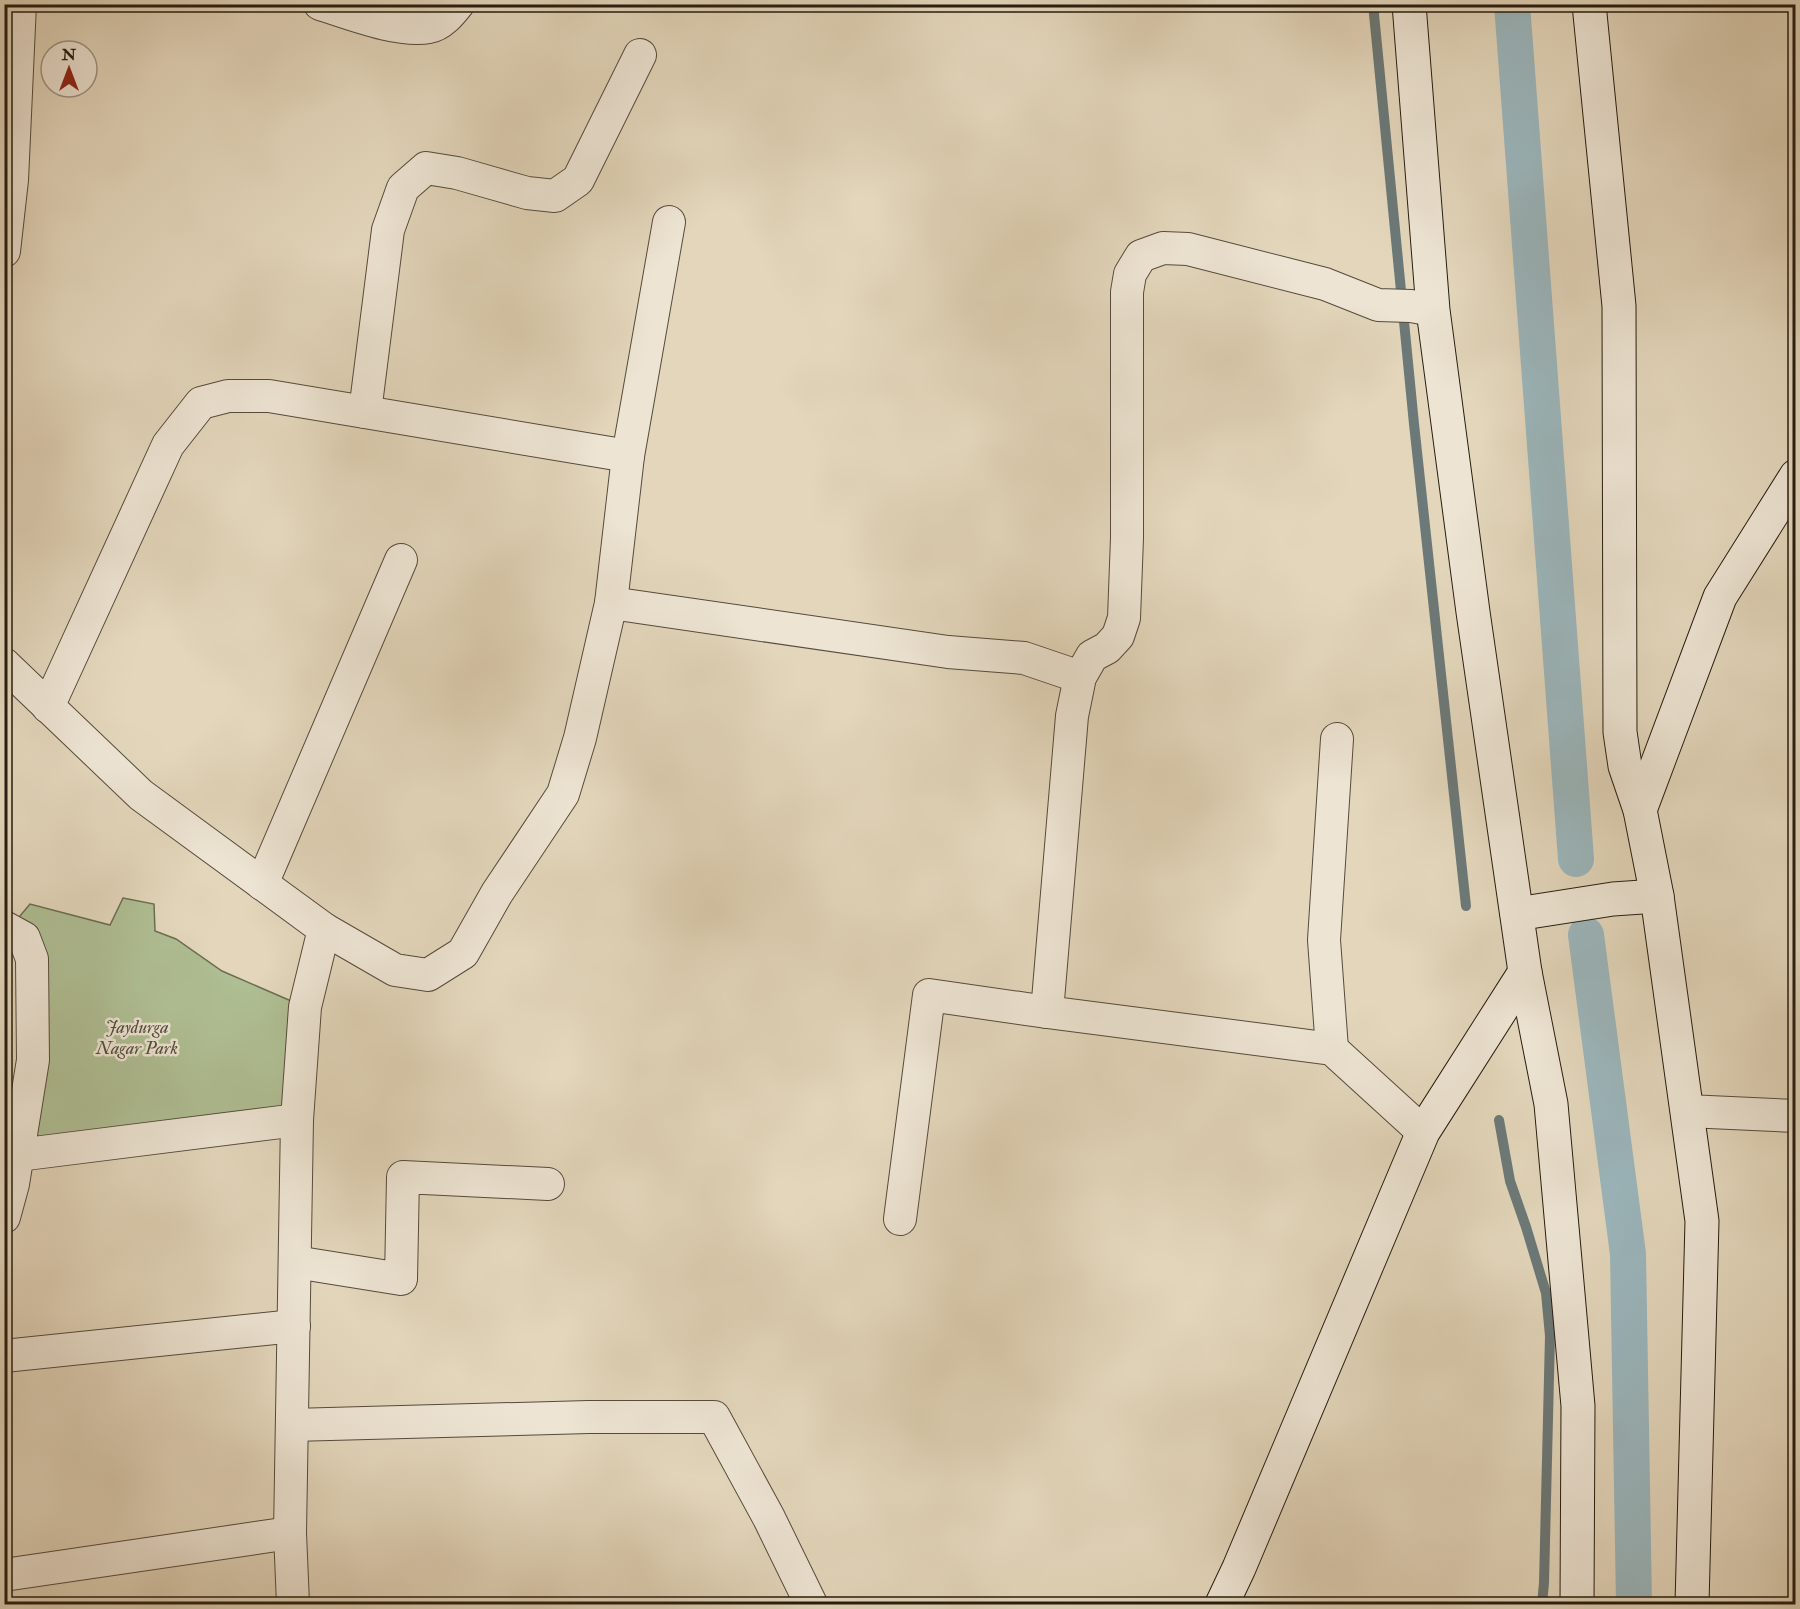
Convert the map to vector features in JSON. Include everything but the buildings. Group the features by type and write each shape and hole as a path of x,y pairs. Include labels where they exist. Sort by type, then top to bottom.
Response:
{"street":[{"path":"4,251 12,180 20,4"},
{"path":"320,4 397,27 430,27 450,15 458,4"},
{"path":"1409,4 1422,308 1471,601 1525,972 1551,1104 1578,1406 1577,1605"},
{"path":"1589,4 1619,306 1620,732 1625,766 1640,810 1657,896 1702,1221 1692,1605"},
{"path":"365,412 388,230 403,188 426,168 457,172 527,193 555,196 578,180 640,55"},
{"path":"4,664 141,795 324,929 395,970 428,975 463,953 497,893 563,794 580,738 611,603 628,456 669,222"},
{"path":"1047,1012 1072,716 1080,677 1092,656 1107,648 1118,636 1124,618 1127,538 1127,292 1130,274 1141,256 1163,248 1188,249 1325,284 1378,305 1422,308"},
{"path":"48,707 168,446 201,403 228,396 269,396 628,456"},
{"path":"1640,810 1720,597 1796,476"},
{"path":"262,884 401,560"},
{"path":"611,603 948,652 1024,658 1080,677"},
{"path":"1332,1049 1324,940 1337,739"},
{"path":"1517,915 1613,899 1657,896"},
{"path":"4,927 24,938 32,959 33,1060 18,1155 4,1217"},
{"path":"293,1605 290,1533 297,1120 305,1007 324,929"},
{"path":"1222,1605 1244,1558 1423,1132 1525,972"},
{"path":"900,1220 929,995 1332,1049 1423,1132"},
{"path":"1687,1111 1796,1116"},
{"path":"18,1155 297,1120"},
{"path":"295,1262 401,1279 403,1177 548,1184"},
{"path":"4,1356 294,1326"},
{"path":"292,1425 590,1417 714,1417 769,1518 811,1605"},
{"path":"4,1575 290,1533"}],"green space":[{"name":"Jaydurga Nagar Park","path":"123,898 154,904 155,931 176,939 222,971 305,1007 297,1120 18,1155 32,960 9,929 30,904 110,925"}],"waterway":[{"path":"1373,4 1414,424 1466,906"},
{"path":"1512,4 1576,859"},
{"path":"1586,935 1628,1254 1634,1604"},
{"path":"1499,1120 1510,1181 1546,1293 1550,1336 1542,1604"}]}
